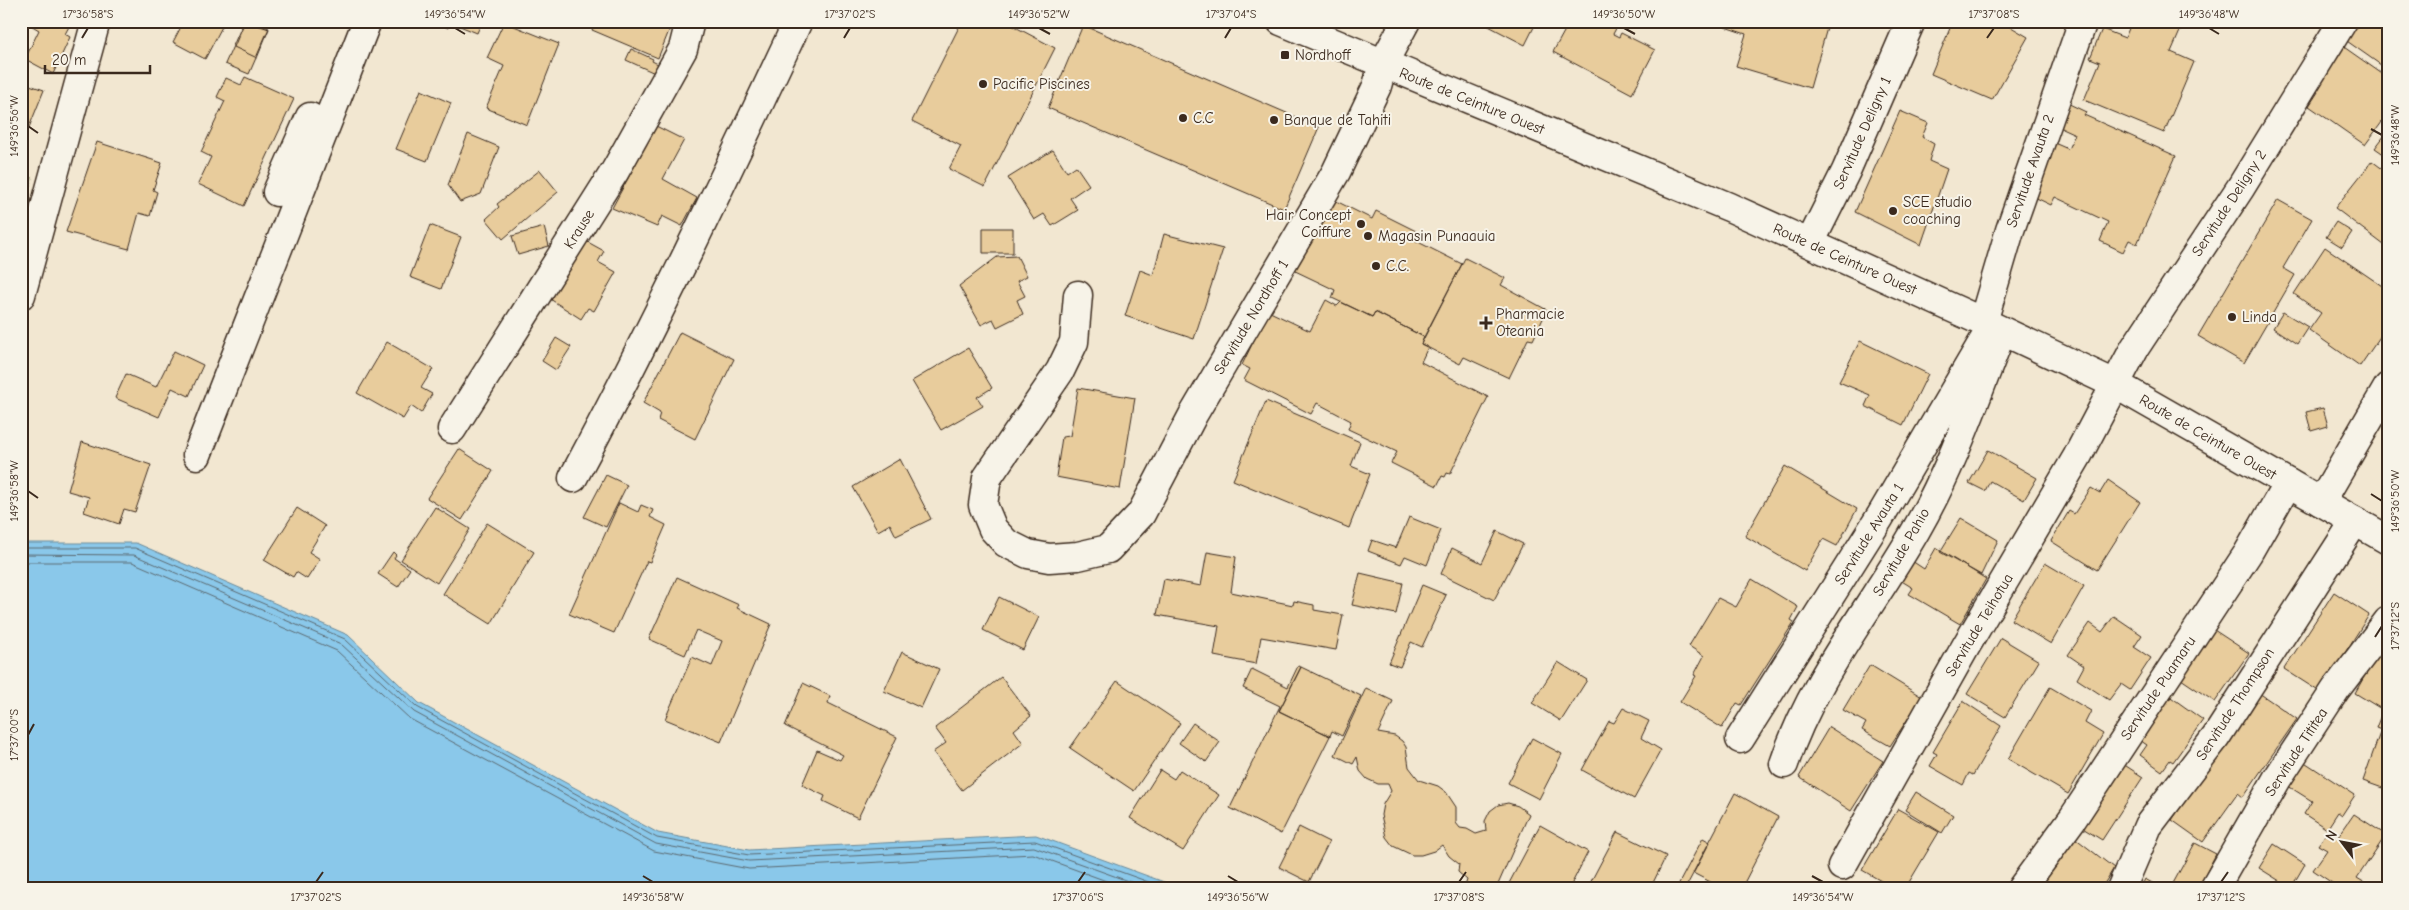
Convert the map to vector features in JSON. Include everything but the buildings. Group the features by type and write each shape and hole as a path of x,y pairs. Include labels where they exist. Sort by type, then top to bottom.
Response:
{"street":[{"path":"21,295 33,244 96,21"},
{"path":"277,192 350,21"},
{"path":"197,455 367,21"},
{"name":"Krause","path":"452,429 615,171 683,49 690,21"},
{"path":"573,478 632,369 749,128 798,21"},
{"name":"Route de Ceinture Ouest","path":"1281,21 1810,243 1992,326 2115,384 2388,540"},
{"name":"Servitude Nordhoff 1","path":"1078,295 1074,342 1060,371 987,478 983,505 992,529 1006,543 1028,554 1049,558 1078,556 1108,550 1141,514 1193,415 1336,172 1375,90 1383,64 1406,21"},
{"name":"Servitude Deligny 1","path":"1810,243 1846,171 1911,21"},
{"name":"Servitude Avauta 2","path":"1992,326 2010,230 2083,21"},
{"name":"Servitude Deligny 2","path":"2115,384 2134,350 2241,187 2342,21"},
{"name":"Servitude Avauta 1","path":"1740,739 1880,517 1992,326"},
{"name":"Servitude Pahio","path":"1784,764 1796,730 1824,677 1918,528 1956,444 1992,326"},
{"name":"Servitude Teihotua","path":"1842,866 1966,646 2077,457 2115,384"},
{"path":"2321,502 2388,388"},
{"name":"Servitude Puamaru","path":"2022,889 2073,818 2248,553 2288,483"},
{"name":"Servitude Thompson","path":"2121,889 2148,826 2216,737 2355,521"},
{"name":"Servitude Tititea","path":"2214,889 2277,779 2336,689 2388,621"}],"green space":[{"path":"21,175 32,178 21,217"}],"water":[{"path":"21,543 136,543 348,635 419,703 658,833 749,850 1036,835 1183,889 21,889"}],"place":[{"name":"Nordhoff","path":"1285,55"},
{"name":"Pacific Piscines","path":"983,84"},
{"name":"C.C","path":"1183,118"},
{"name":"Banque de Tahiti","path":"1274,120"},
{"name":"SCE studio coaching","path":"1893,211"},
{"name":"Hair Concept Coiffure","path":"1361,224"},
{"name":"Magasin Punaauia","path":"1368,236"},
{"name":"C.C.","path":"1376,266"},
{"name":"Linda","path":"2232,317"},
{"name":"Pharmacie Oteania","path":"1486,323"}]}
